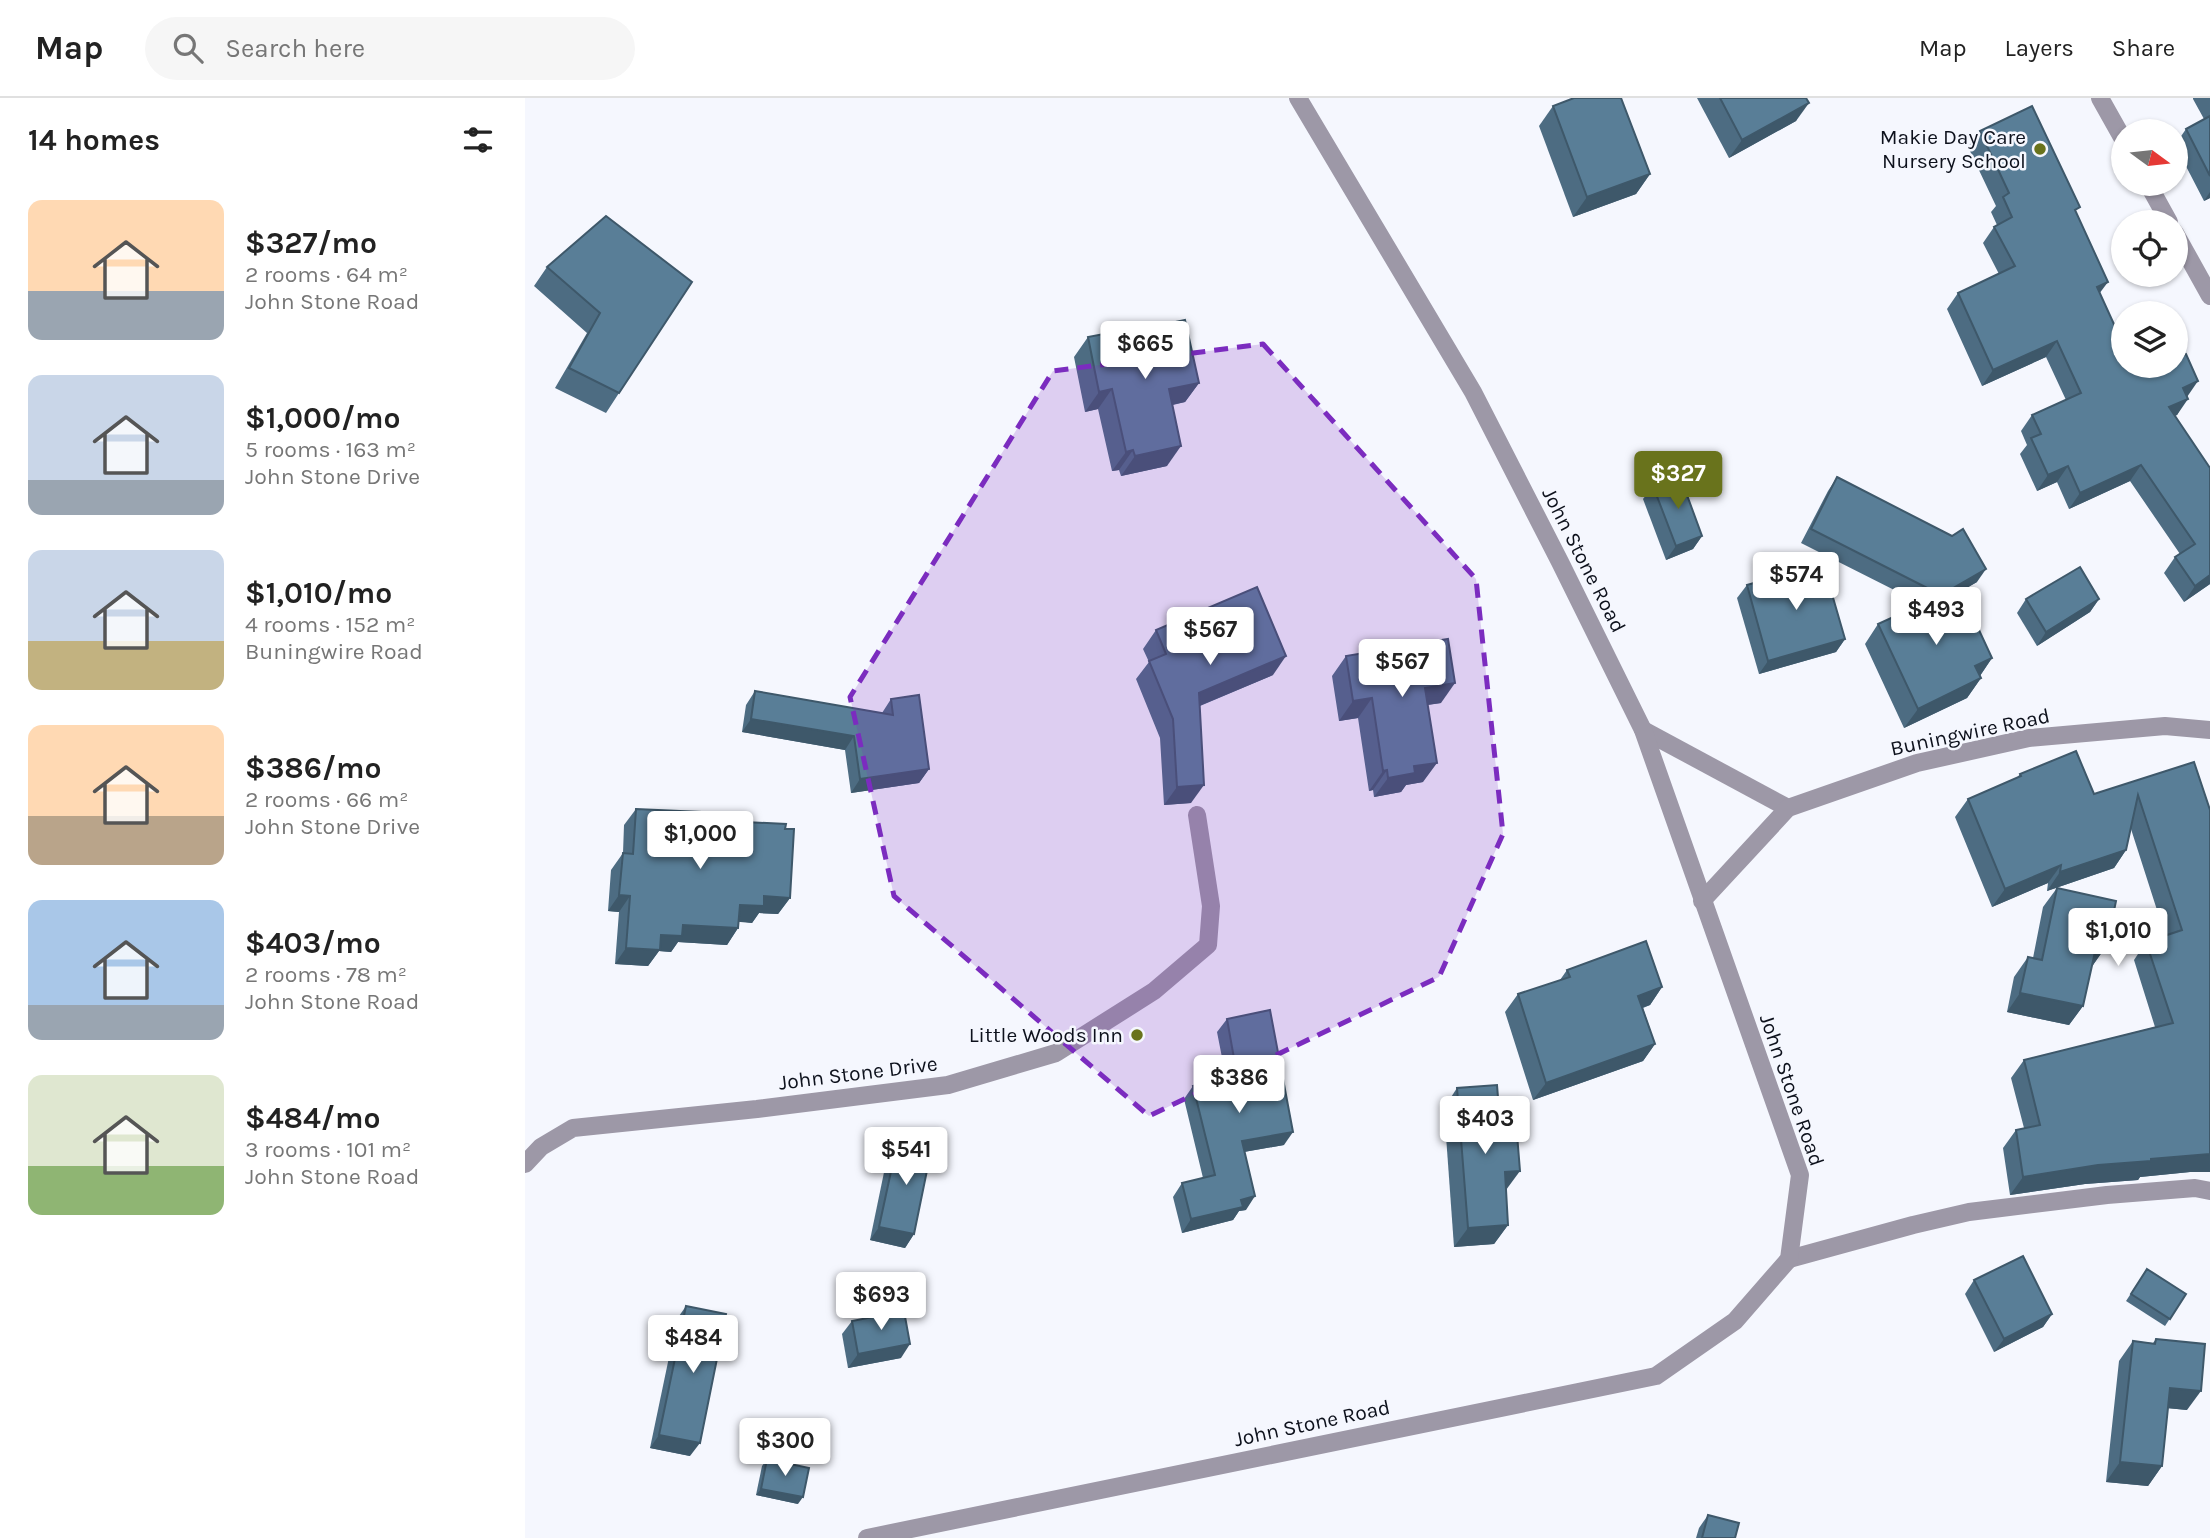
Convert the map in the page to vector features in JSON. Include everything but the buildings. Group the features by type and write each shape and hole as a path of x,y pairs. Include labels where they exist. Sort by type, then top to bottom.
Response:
{"street":[{"name":"John Stone Road","path":"867,1538 1656,1376 1735,1321 1789,1259 1800,1175 1643,730 1473,392 1298,98"},
{"path":"2100,98 2112,119"},
{"path":"2188,256 2210,296"},
{"name":"Buningwire Road","path":"1702,901 1788,808 1917,763 2029,738 2165,726 2210,730"},
{"path":"1643,730 1788,808"},
{"name":"John Stone Drive","path":"525,1164 541,1147 573,1128 948,1085 1056,1054 1154,991 1208,945 1211,906 1197,815"},
{"path":"1789,1259 1969,1212 2107,1195 2195,1188 2210,1191"}],"highlighted area":[{"path":"1263,344 1476,579 1503,834 1439,977 1149,1116 894,896 850,697 1053,371"}],"place":[{"name":"Makie Day Care Nursery School","path":"2040,149"},
{"name":"Little Woods Inn","path":"1137,1035"}]}
